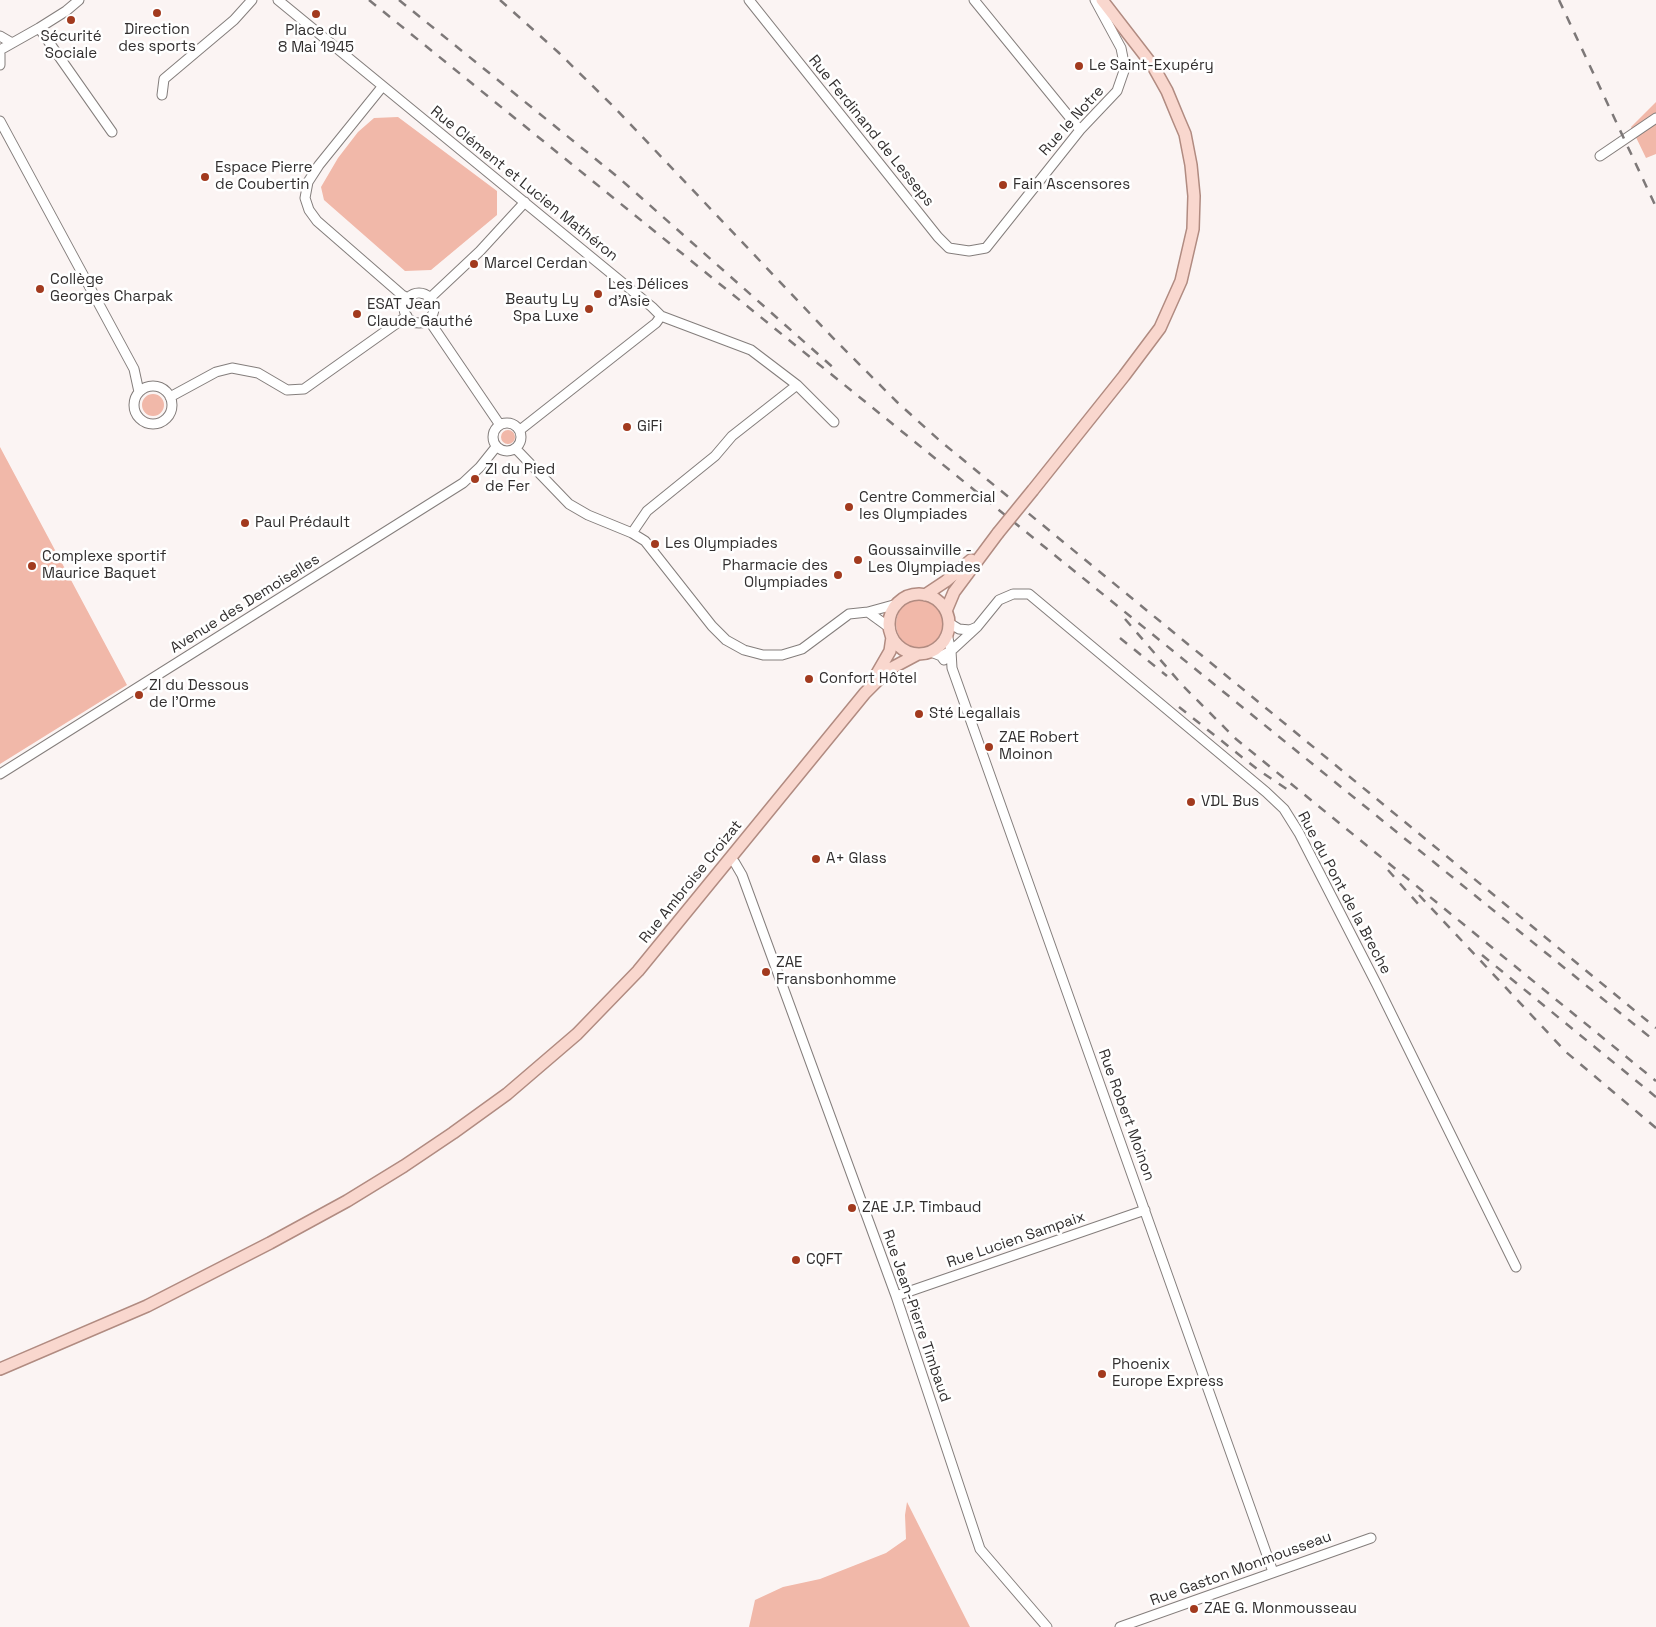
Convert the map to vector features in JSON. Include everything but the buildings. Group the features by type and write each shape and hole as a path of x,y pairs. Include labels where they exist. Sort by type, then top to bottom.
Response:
{"main road":[{"path":"891,632 905,650 918,654 936,654 948,629 946,611 954,592 987,545 1124,376 1160,328 1181,280 1193,229 1194,196 1191,165 1184,134 1180,120 1153,66 1102,0"},
{"path":"925,595 956,574 987,545"},
{"path":"865,693 887,657 892,613 897,604 910,596 925,595 937,600 946,611"},
{"path":"865,693 888,670 918,654"},
{"name":"Rue Ambroise Croizat","path":"0,1369 147,1306 318,1217 425,1153 483,1113 528,1078 577,1034 618,993 865,693"}],"street":[{"path":"0,50 66,11 79,0"},
{"path":"162,95 164,79 230,24 252,0"},
{"name":"Rue Clément et Lucien Mathéron","path":"278,0 661,316 751,350 797,385 834,422"},
{"name":"Rue Ferdinand de Lesseps","path":"749,0 938,237 949,248 969,251 986,248"},
{"path":"974,0 1080,130"},
{"name":"Rue le Notre","path":"986,248 1080,130 1118,92 1125,68 1121,48 1095,0"},
{"path":"39,28 112,132"},
{"path":"0,36 12,43"},
{"path":"0,54 0,65"},
{"path":"382,86 319,166 308,182 305,198 309,210 316,221 402,295 408,298"},
{"path":"1600,156 1656,118"},
{"path":"0,121 134,369 139,392"},
{"path":"430,298 480,250 525,202"},
{"path":"417,293 430,298 433,311 428,320 414,322 407,316 404,307 408,298 417,293"},
{"path":"170,397 216,372 232,368 258,373 287,390 304,389 407,316"},
{"path":"520,430 656,323 661,316"},
{"path":"428,320 500,425"},
{"path":"632,533 647,511 715,456 732,436 797,385"},
{"path":"156,386 162,388 170,397 172,408 167,418 162,422 152,424 140,419 134,403 139,392 144,388 156,386"},
{"path":"513,424 520,430 520,440 516,449 512,452 506,452 496,447 494,433 500,425 513,424"},
{"name":"Avenue des Demoiselles","path":"0,774 462,484 480,467 496,447"},
{"path":"516,449 569,504 588,515 632,533 645,541 719,633 726,640 744,650 763,655 782,655 802,649 850,614 868,612 897,604"},
{"name":"Rue du Pont de la Breche","path":"936,654 951,651 977,627 999,600 1013,594 1028,594 1284,809 1299,833 1372,976 1516,1267"},
{"path":"868,612 891,632"},
{"path":"948,629 965,630 977,627"},
{"name":"Rue Robert Moinon","path":"948,629 952,668 1273,1572"},
{"name":"Rue Robert Moinon","path":"936,654 952,668"},
{"name":"Rue Jean-Pierre Timbaud","path":"731,858 742,876 896,1296 980,1549 1046,1627"},
{"name":"Rue Lucien Sampaix","path":"896,1296 1145,1210"},
{"name":"Rue Gaston Monmousseau","path":"1120,1627 1371,1538"}],"shaded area":[{"path":"1656,102 1656,154 1646,158 1631,127"},
{"path":"398,117 497,191 497,215 431,270 405,271 324,200 321,187 338,158 358,132 374,118"},
{"path":"153,394 161,397 164,405 161,413 153,416 145,413 142,405 145,397"},
{"path":"505,430 511,430 515,437 511,444 505,444 501,440 501,434"},
{"name":"Complexe sportif Maurice Baquet","path":"0,447 127,685 0,764"},
{"path":"921,599 931,601 939,606 944,614 946,624 944,634 939,642 931,647 921,649 911,647 903,642 898,634 896,624 898,614 903,606 911,601"},
{"path":"907,1502 970,1627 749,1627 755,1600 783,1587 820,1579 886,1553 906,1539 905,1515"}],"railway":[{"path":"369,0 1656,1042"},
{"path":"399,0 619,178 836,370"},
{"path":"500,0 558,52 614,107 835,340 897,402 939,440 1656,1028"},
{"path":"1559,0 1656,207"},
{"path":"1125,619 1183,686 1236,739 1656,1081"},
{"path":"1120,638 1167,676"},
{"path":"1179,707 1257,769 1291,792"},
{"path":"1388,870 1419,905"},
{"path":"1419,895 1566,1052 1656,1128"},
{"path":"1482,955 1656,1097"}],"place":[{"name":"Direction des sports","path":"157,13"},
{"name":"Place du 8 Mai 1945","path":"316,14"},
{"name":"Sécurité Sociale","path":"71,20"},
{"name":"Le Saint-Exupéry","path":"1079,66"},
{"name":"Espace Pierre de Coubertin","path":"205,177"},
{"name":"Fain Ascensores","path":"1003,185"},
{"name":"Marcel Cerdan","path":"474,264"},
{"name":"Collège Georges Charpak","path":"40,289"},
{"name":"Les Délices d'Asie","path":"598,294"},
{"name":"Beauty Ly Spa Luxe","path":"589,309"},
{"name":"ESAT Jean Claude Gauthé","path":"357,314"},
{"name":"GiFi","path":"627,427"},
{"name":"ZI du Pied de Fer","path":"475,479"},
{"name":"Centre Commercial les Olympiades","path":"849,507"},
{"name":"Paul Prédault","path":"245,523"},
{"name":"Les Olympiades","path":"655,544"},
{"name":"Goussainville - Les Olympiades","path":"858,560"},
{"name":"Complexe sportif Maurice Baquet","path":"32,566"},
{"name":"Pharmacie des Olympiades","path":"838,575"},
{"name":"Confort Hôtel","path":"809,679"},
{"name":"ZI du Dessous de l'Orme","path":"139,695"},
{"name":"Sté Legallais","path":"919,714"},
{"name":"ZAE Robert Moinon","path":"989,747"},
{"name":"VDL Bus","path":"1191,802"},
{"name":"A+ Glass","path":"816,859"},
{"name":"ZAE Fransbonhomme","path":"766,972"},
{"name":"ZAE J.P. Timbaud","path":"852,1208"},
{"name":"CQFT","path":"796,1260"},
{"name":"Phoenix Europe Express","path":"1102,1374"},
{"name":"ZAE G. Monmousseau","path":"1194,1609"}]}
